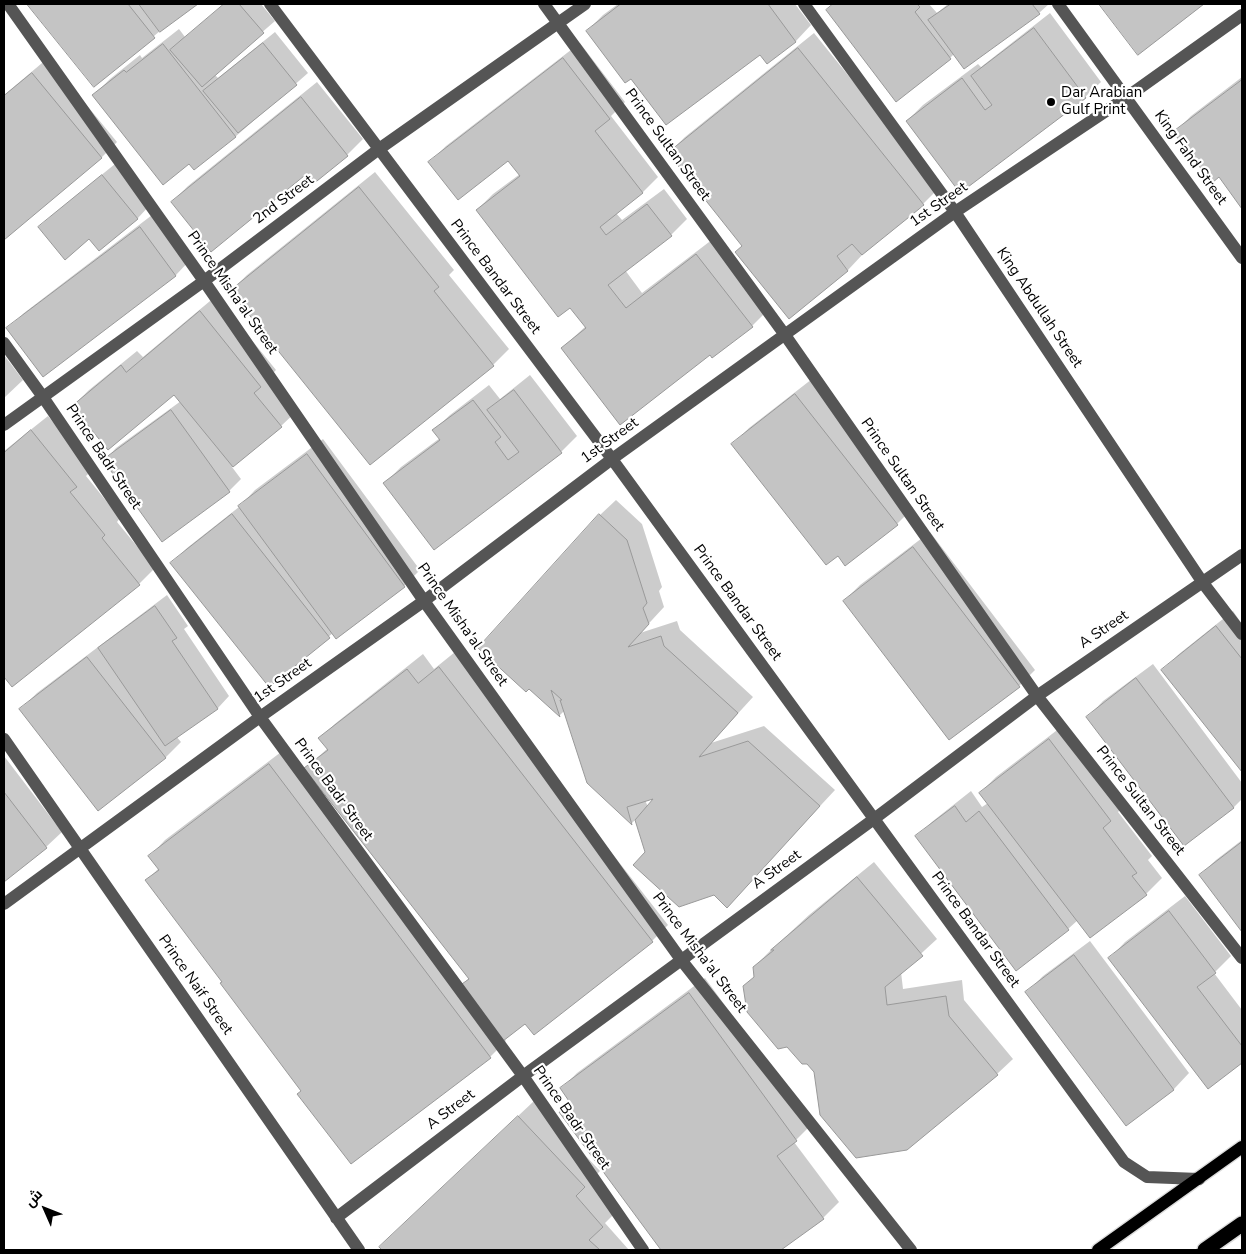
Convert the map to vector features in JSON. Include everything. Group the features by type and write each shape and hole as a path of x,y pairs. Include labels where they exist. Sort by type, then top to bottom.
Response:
{"highway":[{"path":"1205,1250 1242,1224"}],"main road":[{"path":"1098,1250 1242,1148"}],"street":[{"name":"Prince Misha'al Street","path":"8,4 204,281 424,601 682,961 911,1250"},
{"name":"Prince Bandar Street","path":"270,4 612,459 1124,1162 1147,1177 1199,1179"},
{"name":"Prince Sultan Street","path":"544,4 785,335 1037,696 1242,958"},
{"name":"2nd Street","path":"4,425 204,281 379,150 585,4"},
{"name":"King Abdullah Street","path":"804,4 955,212 1203,583 1242,634"},
{"name":"King Fahd Street","path":"1058,4 1242,258"},
{"name":"1st Street","path":"4,904 260,717 424,601 612,459 955,212 1126,97 1242,15"},
{"name":"Prince Badr Street","path":"4,343 43,397 260,717 523,1076 643,1250"},
{"name":"A Street","path":"336,1218 523,1076 682,961 1037,696 1203,583 1242,554"},
{"name":"Prince Naif Street","path":"4,739 359,1250"}],"building":[{"path":"27,4 128,4 155,38 94,87"},
{"path":"139,4 198,4 160,32"},
{"path":"224,4 239,4 264,33 202,87 170,50"},
{"path":"621,4 768,4 796,42 767,64 760,55 666,125 631,79 625,83 586,31"},
{"path":"833,4 917,4 920,7 915,12 951,59 896,102 826,10"},
{"path":"951,4 1032,4 1040,14 964,69 928,20"},
{"path":"1099,4 1204,4 1138,55"},
{"path":"1034,28 1086,98 960,193 906,121 962,78 985,110 992,105 971,76"},
{"path":"263,43 297,85 238,133 203,91"},
{"path":"163,44 236,137 194,170 189,164 163,185 92,95 124,70 126,72"},
{"path":"798,48 924,205 862,255 852,244 837,256 848,271 789,319 735,252 742,246 668,153"},
{"path":"563,58 610,119 595,131 643,193 600,227 606,235 647,204 672,236 608,285 626,308 696,254 753,327 712,358 710,355 620,425 561,348 586,328 570,308 558,317 476,210 520,176 508,161 458,200 428,162"},
{"path":"32,73 102,158 4,240 4,96"},
{"path":"1242,80 1242,209 1219,177 1212,183 1173,132"},
{"path":"301,97 348,156 312,185 304,176 211,252 171,202"},
{"path":"102,175 138,219 99,251 89,239 65,260 38,227"},
{"path":"359,187 439,287 434,291 494,366 370,465 230,291"},
{"path":"140,227 176,276 43,377 6,328"},
{"path":"200,311 261,387 254,393 282,427 233,467 174,395 108,450 72,406 121,365 126,372"},
{"path":"514,390 562,453 434,550 383,483 440,440 432,430 473,400 501,437 495,442 508,460 519,452 487,410"},
{"path":"795,394 898,525 845,566 838,556 826,565 731,444"},
{"path":"171,410 230,492 162,542 103,460"},
{"path":"31,430 77,487 70,492 105,535 102,538 140,585 12,687 4,677 4,453"},
{"path":"307,454 405,587 336,639 238,506"},
{"path":"232,514 330,638 269,687 170,563"},
{"path":"599,514 627,540 647,603 643,608 649,624 628,647 661,636 664,646 738,713 699,757 748,741 820,806 727,908 714,895 679,907 633,865 645,852 635,820 653,799 627,807 632,825 587,783 560,700 562,700 551,690 560,717 529,689 526,692 478,648"},
{"path":"913,547 1020,687 949,740 843,601"},
{"path":"155,606 177,638 172,641 218,709 165,746 98,648"},
{"path":"1216,626 1242,659 1242,772 1161,670"},
{"path":"87,657 166,758 98,811 19,709"},
{"path":"439,667 653,942 534,1035 525,1024 503,1041 459,986 469,979 304,768 328,750 318,738 407,669 418,683"},
{"path":"1136,678 1234,808 1184,846 1086,717"},
{"path":"1049,739 1111,821 1103,828 1137,873 1132,876 1147,895 1090,938 979,793"},
{"path":"269,764 491,1058 351,1164 297,1094 301,1091 145,880 159,870 148,856"},
{"path":"4,792 47,848 4,882"},
{"path":"955,806 966,822 979,811 1069,930 1016,971 915,836"},
{"path":"1242,842 1242,932 1199,875"},
{"path":"857,877 923,956 885,987 887,1005 946,996 949,1016 998,1075 907,1150 856,1158 820,1115 814,1072 807,1064 802,1064 787,1047 778,1049 747,1012 743,986 754,977 753,967"},
{"path":"1169,911 1216,973 1197,987 1242,1046 1242,1063 1208,1089 1108,958"},
{"path":"1074,955 1174,1090 1126,1126 1025,992"},
{"path":"689,993 797,1141 777,1156 824,1219 781,1250 661,1250 559,1112 571,1104 560,1088"},
{"path":"518,1116 585,1187 576,1196 603,1227 589,1240 600,1250 382,1250 379,1247"}],"place":[{"name":"Dar Arabian Gulf Print","path":"1051,102"}]}
